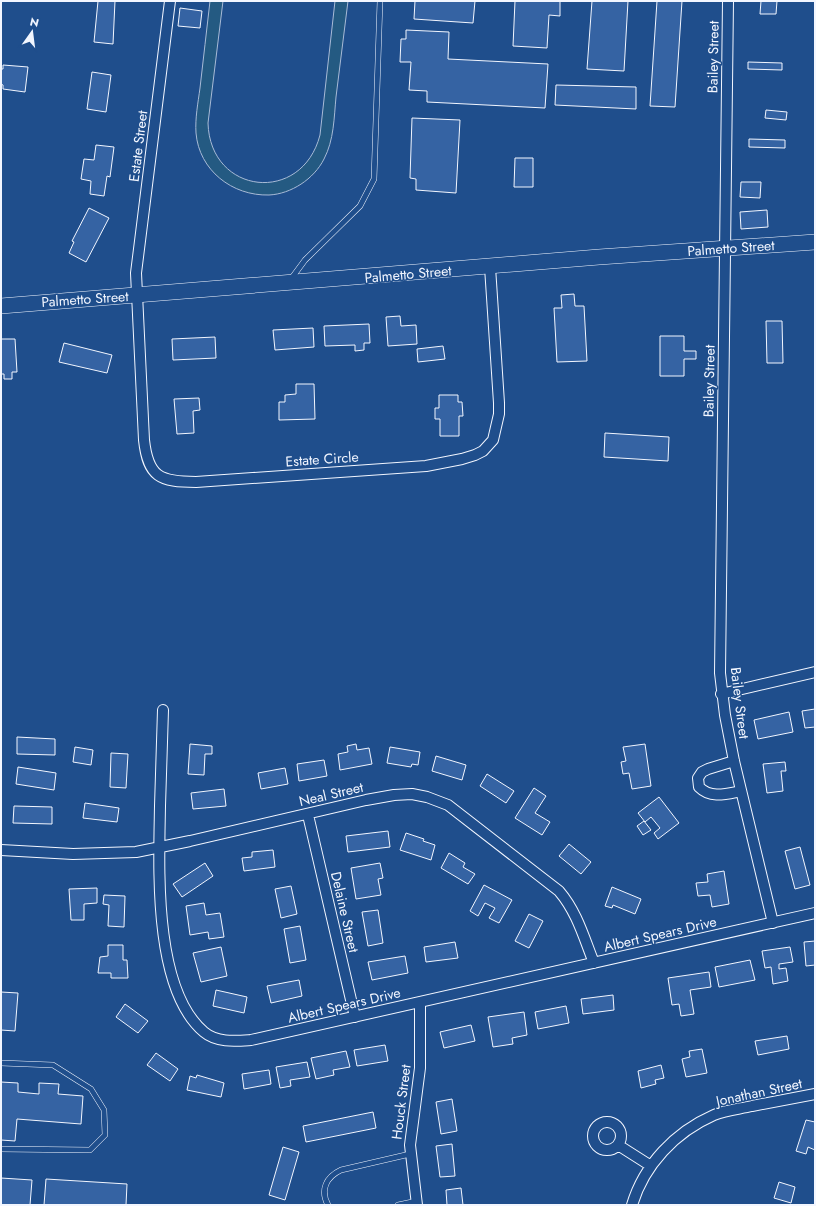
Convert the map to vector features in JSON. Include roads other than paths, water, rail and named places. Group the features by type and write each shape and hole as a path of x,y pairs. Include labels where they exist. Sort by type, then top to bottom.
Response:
{"street":[{"name":"Estate Street","path":"137,295 136,273 170,1"},
{"name":"Bailey Street","path":"728,1 720,673 721,694 734,761 773,923"},
{"name":"Palmetto Street","path":"1,306 288,284 599,257 815,242"},
{"name":"Estate Circle","path":"137,295 146,457 148,464 160,476 168,480 196,482 426,466 462,460 475,455 483,451 493,440 499,414 499,403 490,267"},
{"path":"721,694 815,672"},
{"name":"Albert Spears Drive","path":"163,710 159,847 160,901 164,942 169,966 175,984 188,1012 205,1033 227,1040 251,1040 815,913"},
{"path":"734,761 702,772 698,778 699,787 707,793 715,795 741,791"},
{"name":"Neal Street","path":"1,850 97,854 136,852 394,795 420,795 448,805 559,891 571,907 577,919 594,963"},
{"name":"Delaine Street","path":"308,814 355,1017"},
{"name":"Houck Street","path":"417,1203 410,1154 411,1130 420,1068 420,1002"},
{"name":"Jonathan Street","path":"632,1205 641,1180 662,1152 682,1134 714,1115 725,1111 815,1094"},
{"path":"618,1145 651,1166"}],"lane":[{"path":"288,284 305,260 360,206 374,179 380,1"},
{"path":"1,1063 53,1065 91,1089 104,1110 105,1134 90,1150 1,1149"},
{"path":"328,1205 324,1197 324,1188 328,1180 334,1174 410,1154"},
{"path":"398,1205 417,1203"}]}
